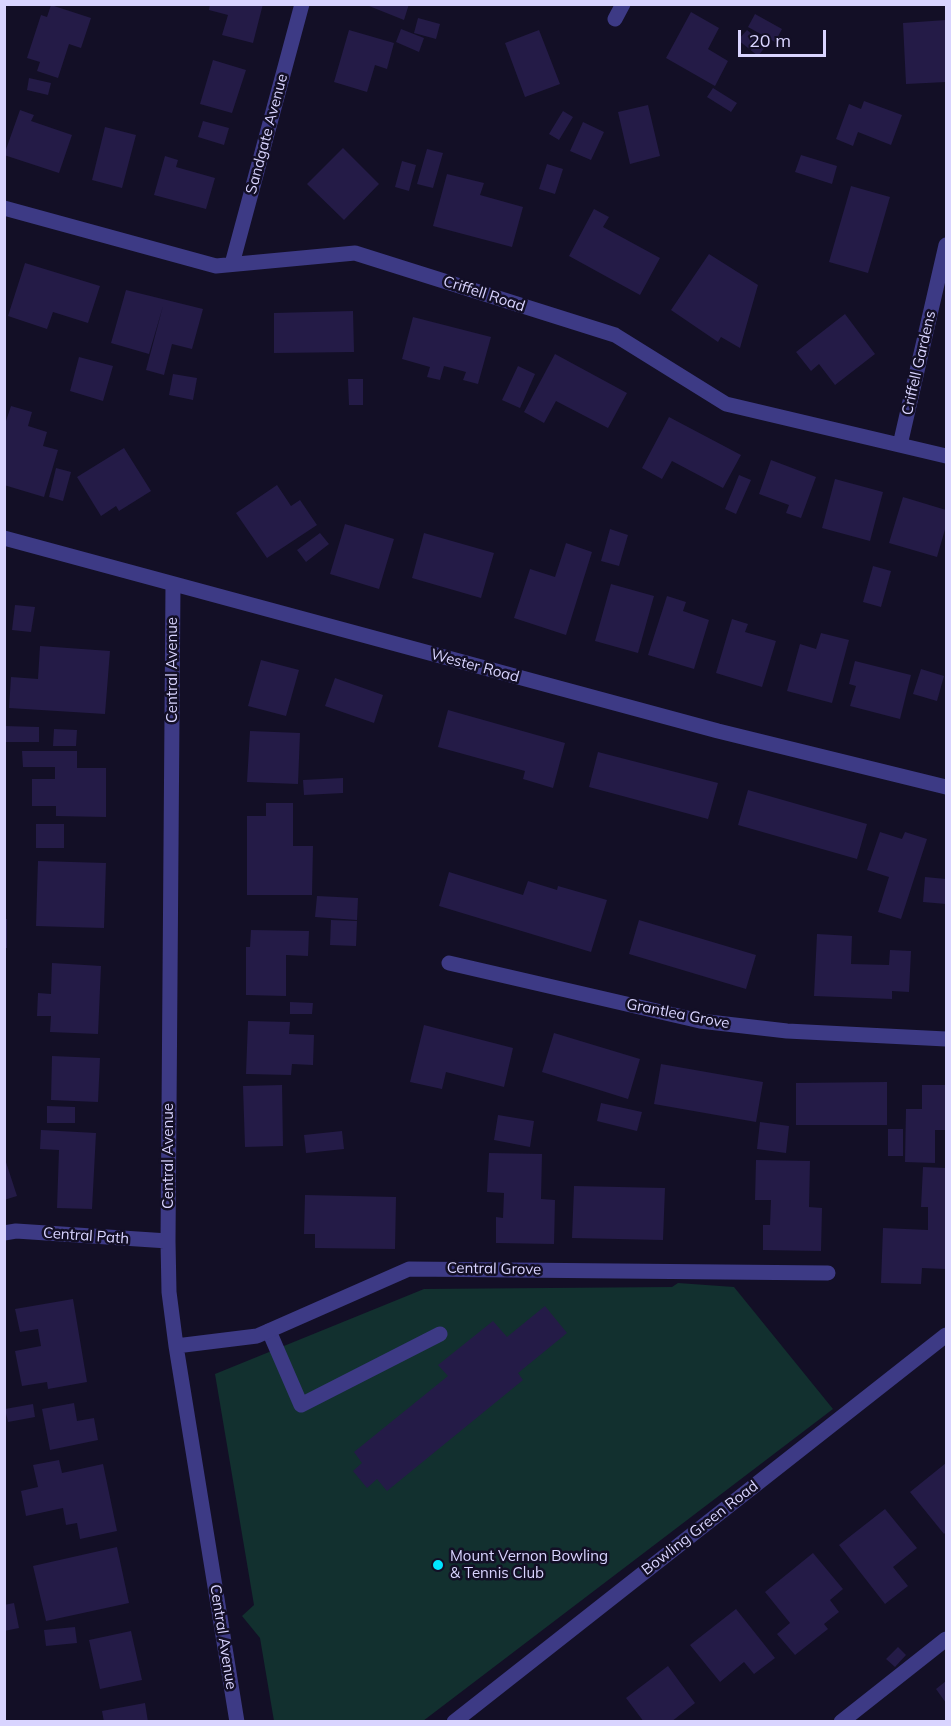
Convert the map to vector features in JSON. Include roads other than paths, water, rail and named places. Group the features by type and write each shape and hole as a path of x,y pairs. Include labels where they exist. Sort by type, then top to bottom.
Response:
{"street":[{"name":"Sandgate Avenue","path":"232,264 302,4"},
{"path":"615,19 623,4"},
{"name":"Criffell Road","path":"4,208 216,266 355,253 615,335 726,404 946,456"},
{"name":"Criffell Gardens","path":"900,445 946,245"},
{"name":"Wester Road","path":"4,538 706,728 946,787"},
{"name":"Central Avenue","path":"173,584 169,1292 237,1722"},
{"name":"Grantlea Grove","path":"449,963 700,1021 787,1031 946,1039"},
{"name":"Central Path","path":"4,1233 16,1231 168,1241"},
{"name":"Central Grove","path":"176,1346 257,1336 409,1269 828,1273"},
{"path":"269,1331 301,1405 440,1334"},
{"name":"Bowling Green Road","path":"454,1722 946,1335"},
{"path":"841,1722 946,1639"}],"place":[{"name":"Mount Vernon Bowling & Tennis Club","path":"438,1565"}]}
